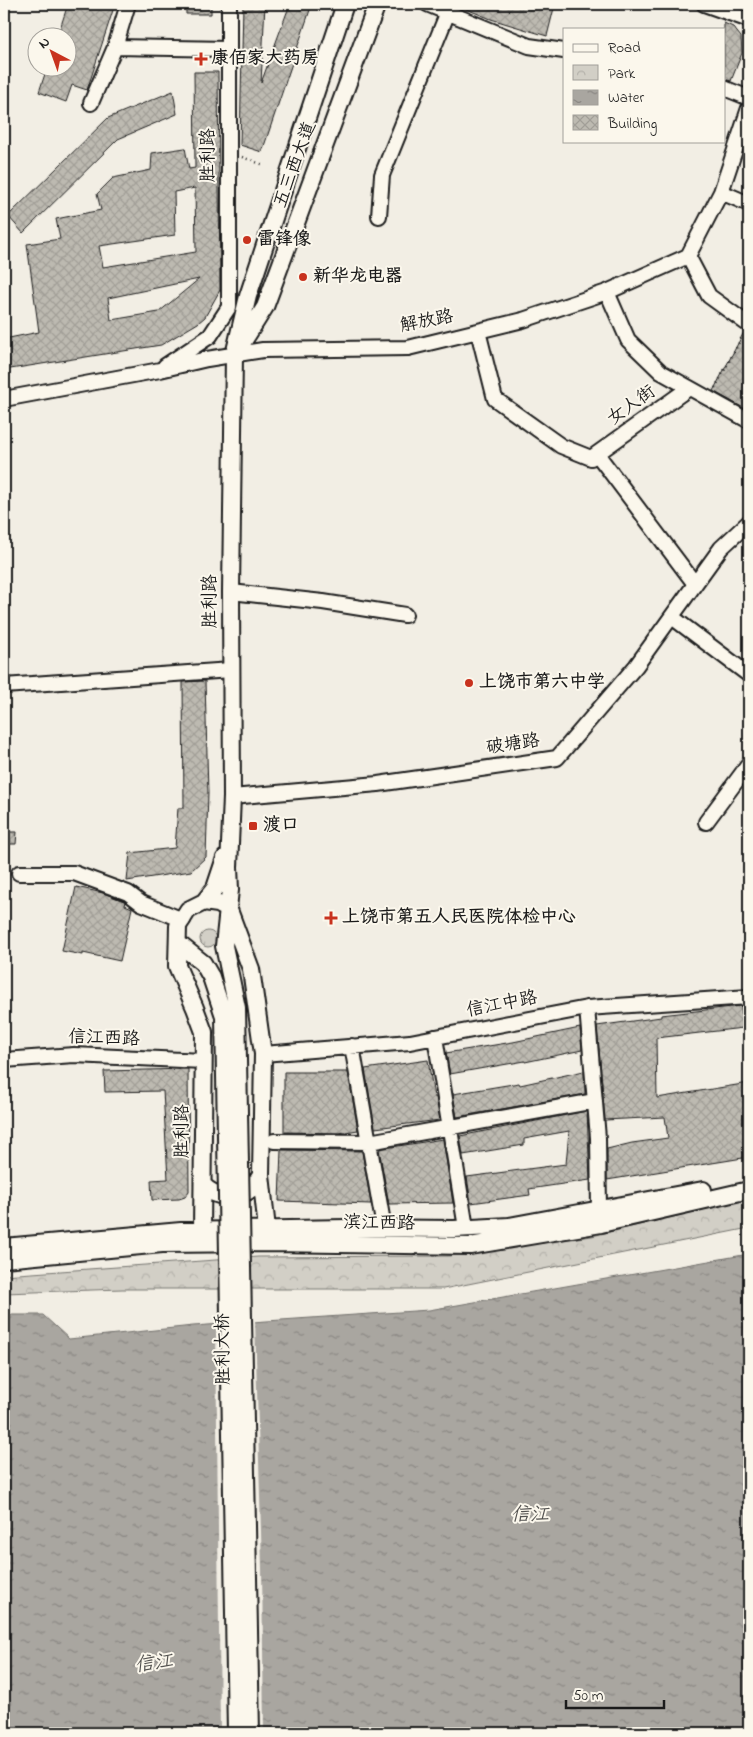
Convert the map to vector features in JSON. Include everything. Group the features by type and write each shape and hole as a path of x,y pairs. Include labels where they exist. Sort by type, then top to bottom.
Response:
{"main road":[{"name":"五三西大道","path":"234,355 248,296 345,4"},
{"name":"五三西大道","path":"234,355 265,307 377,4"},
{"name":"胜利路","path":"229,847 232,797 231,592 234,355"},
{"path":"179,944 178,926 188,910 204,902 215,888 229,847"},
{"name":"胜利大桥","path":"229,847 229,910 224,946 238,1008 252,1733"},
{"path":"204,902 218,904 229,910 251,969 263,1054 257,1096 259,1166 267,1229"},
{"name":"胜利路","path":"179,944 177,966 204,1032 203,1062 207,1103 206,1175 202,1231"},
{"name":"胜利大桥","path":"179,944 203,963 211,977 224,1016 236,1733"},
{"path":"206,1175 209,1191 216,1195 235,1196 243,1194 252,1188 259,1166"},
{"name":"滨江西路","path":"4,1247 202,1231 509,1226 749,1180"},
{"name":"滨江西路","path":"4,1259 162,1244 272,1243 470,1246 601,1224 749,1190"}],"street":[{"path":"91,103 115,47 128,4"},
{"name":"胜利路","path":"160,370 210,336 229,307 229,4"},
{"path":"427,4 529,46 563,51"},
{"path":"704,4 749,20"},
{"path":"380,216 382,174 448,12"},
{"path":"115,47 229,49"},
{"path":"726,89 749,98"},
{"path":"749,108 720,192 688,256 709,296 749,325"},
{"path":"720,192 749,204"},
{"name":"解放路","path":"4,399 263,350 408,348 523,320 607,292 688,256"},
{"path":"607,292 628,340 662,372 749,420"},
{"path":"478,331 495,399 561,446 591,458 597,454 695,584"},
{"name":"女人街","path":"597,454 689,388"},
{"name":"破塘路","path":"232,797 378,784 557,758 636,666 721,548 746,529"},
{"path":"231,592 323,602 404,615"},
{"path":"672,617 749,675"},
{"path":"4,686 231,670"},
{"path":"706,822 749,764"},
{"path":"18,873 74,873 128,893 141,903 183,920"},
{"name":"信江中路","path":"263,1054 410,1042 587,1008 749,997"},
{"path":"587,1008 598,1138 599,1210"},
{"path":"435,1037 466,1228"},
{"path":"352,1046 384,1228"},
{"name":"信江西路","path":"4,1060 74,1055 203,1062"},
{"path":"274,1141 369,1142 595,1101"}],"path":[{"path":"238,155 264,165"},
{"path":"709,399 749,325"}],"green space":[{"path":"208,931 216,939 208,947 200,939"},
{"path":"749,1199 749,1228 443,1289 122,1289 4,1293 4,1275 258,1257 449,1256 592,1236"}],"water":[{"name":"信江","path":"749,1254 749,1733 4,1733 4,1315 43,1315 69,1339 193,1326 429,1310"}],"pier":[{"path":"255,1319 262,1567 264,1733 220,1733 216,1322"}],"building":[{"path":"68,4 115,4 87,90 72,85 66,102 39,92 44,78 78,78 78,28 60,28"},
{"path":"186,4 211,4 211,14 186,14"},
{"path":"243,4 265,4 261,83 290,4 312,4 262,152 240,145"},
{"path":"454,4 555,4 547,36 491,19"},
{"path":"724,23 733,27 741,37 742,53 731,81 726,80 726,28 724,28"},
{"path":"194,72 218,72 220,290 205,317 161,345 4,370 4,339 39,332 27,244 60,239 56,219 101,210 97,194 113,178 151,170 152,153 185,148 189,169 195,168","holes":["195,188 196,252 103,267 99,246 175,235 174,192","199,279 159,312 111,320 108,298"]},
{"path":"173,91 177,114 118,139 23,233 8,216 108,118"},
{"path":"744,332 749,334 749,411 713,391"},
{"path":"205,681 208,793 206,857 191,871 127,881 130,853 175,848 178,808 184,808 183,682"},
{"path":"4,832 17,832 16,844 4,844"},
{"path":"76,887 103,893 126,902 125,905 132,908 120,961 83,953 83,955 62,951"},
{"path":"741,1006 743,1028 656,1038 657,1098 749,1083 749,1157 607,1180 607,1149 668,1138 665,1117 605,1120 597,1026 661,1017 661,1015"},
{"path":"580,1028 582,1050 525,1062 450,1074 446,1053"},
{"path":"428,1060 440,1120 375,1128 365,1069"},
{"path":"188,1069 189,1191 185,1197 179,1199 152,1200 151,1180 168,1179 163,1091 105,1092 104,1071"},
{"path":"584,1071 585,1094 457,1117 453,1094 519,1083 520,1085"},
{"path":"284,1072 348,1072 358,1130 339,1133 284,1132"},
{"path":"587,1111 590,1180 529,1189 530,1195 471,1203 467,1177 566,1164 569,1131 524,1139 524,1145 463,1155 460,1136"},
{"path":"443,1139 453,1203 389,1204 379,1149"},
{"path":"281,1150 362,1151 371,1204 279,1201"}],"place":[{"name":"康佰家大药房","path":"201,59"},
{"name":"雷锋像","path":"247,240"},
{"name":"新华龙电器","path":"303,277"},
{"name":"上饶市第六中学","path":"469,683"},
{"name":"渡口","path":"253,826"},
{"name":"上饶市第五人民医院体检中心","path":"331,918"}]}
